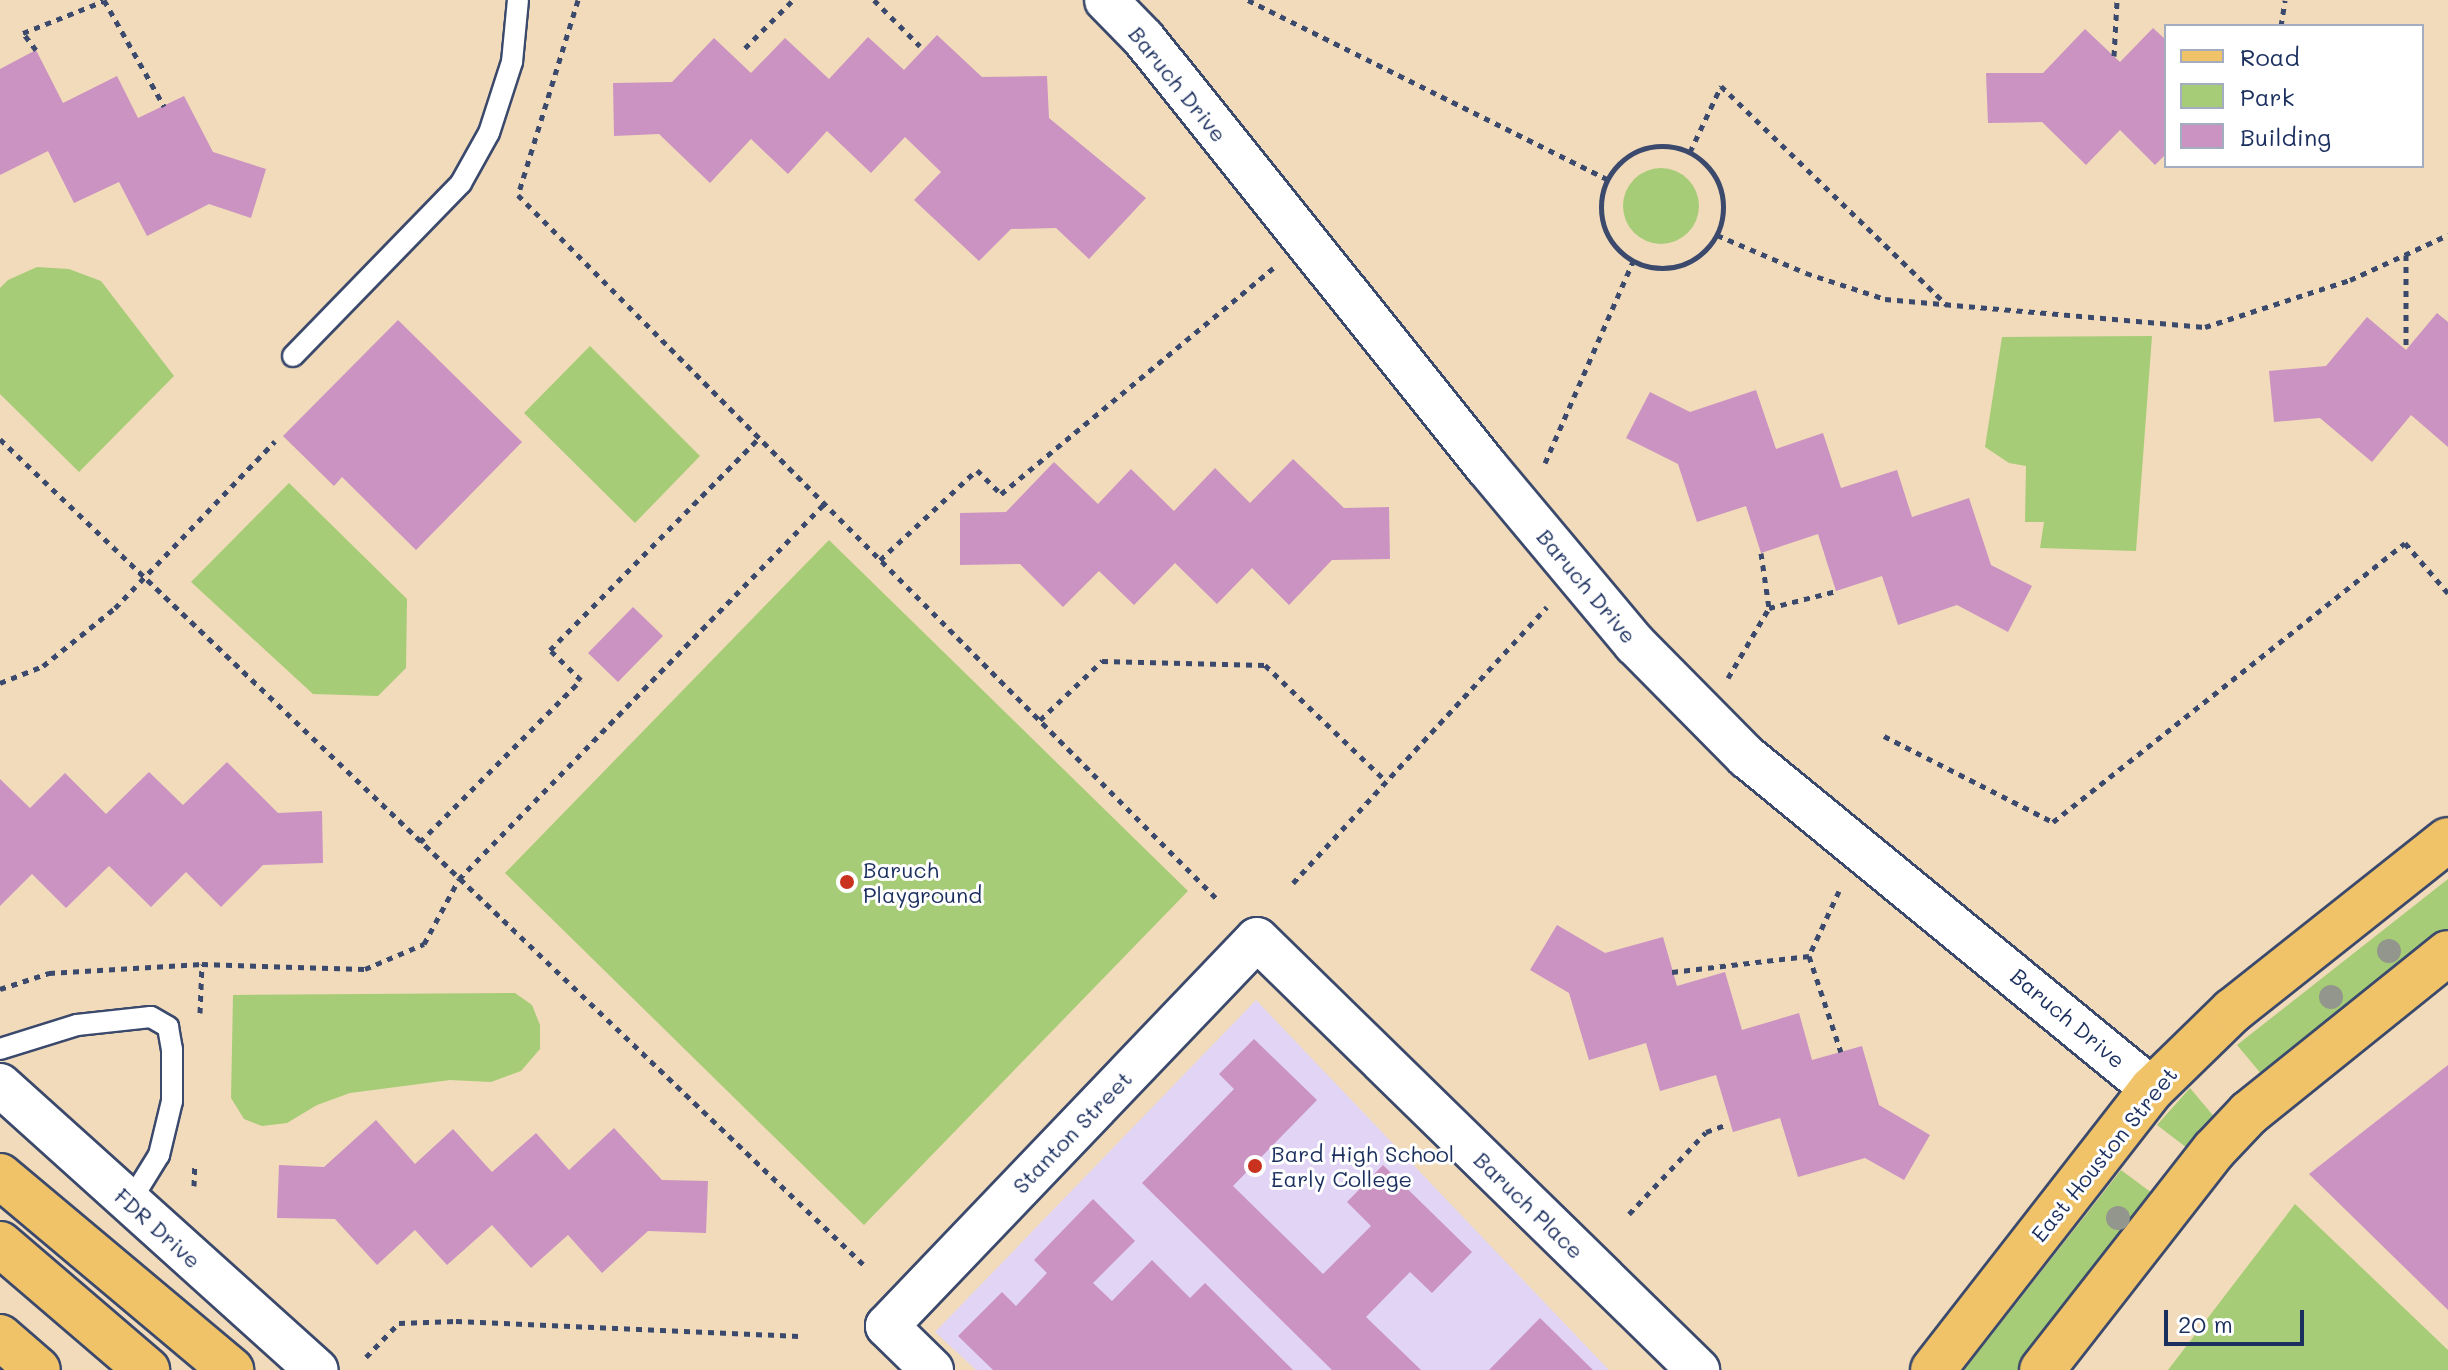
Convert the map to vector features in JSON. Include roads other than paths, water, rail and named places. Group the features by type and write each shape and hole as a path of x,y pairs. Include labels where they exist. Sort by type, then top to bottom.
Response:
{"main road":[{"name":"East Houston Street","path":"1933,1370 2152,1089 2232,1011 2448,840"},
{"path":"2046,1369 2214,1150 2249,1113 2448,953"},
{"path":"0,1176 231,1370"},
{"path":"0,1244 147,1370"},
{"path":"0,1337 38,1370"}],"street":[{"name":"Baruch Drive","path":"1106,0 1144,39 1635,644 1747,757 2152,1089"},
{"name":"Stanton Street","path":"932,1370 887,1326 1257,939"},
{"name":"Baruch Place","path":"1257,939 1698,1370"},
{"name":"FDR Drive","path":"0,1085 316,1370"}],"lane":[{"path":"293,356 461,183 489,133 512,62 518,0"},
{"path":"0,1049 77,1025 151,1017 168,1027 172,1049 172,1101 159,1155 130,1202"}],"place":[{"name":"Baruch Playground","path":"847,882"},
{"name":"Bard High School Early College","path":"1255,1166"}]}
